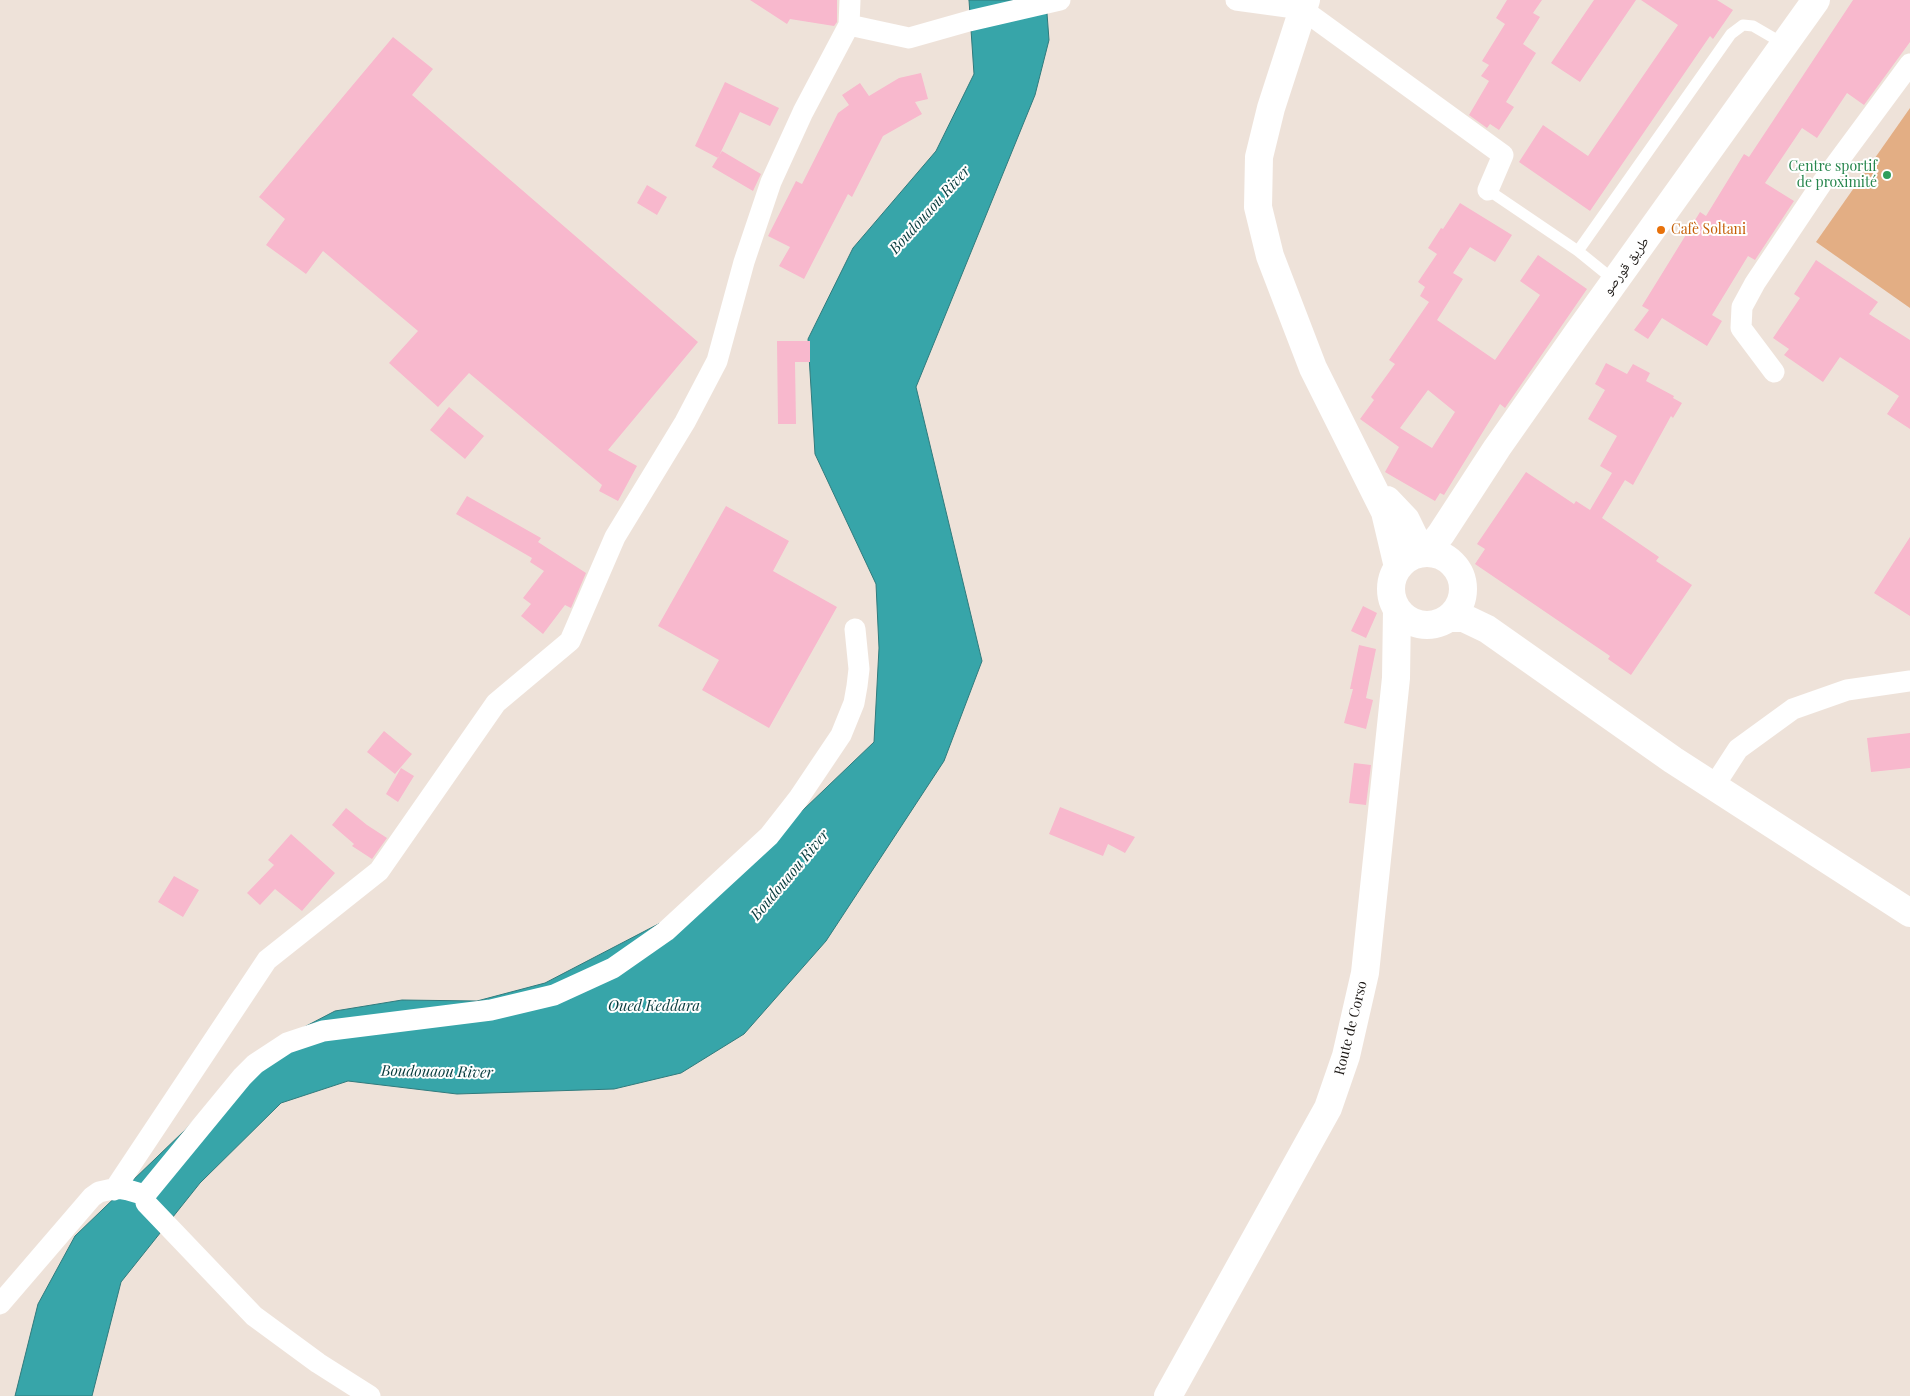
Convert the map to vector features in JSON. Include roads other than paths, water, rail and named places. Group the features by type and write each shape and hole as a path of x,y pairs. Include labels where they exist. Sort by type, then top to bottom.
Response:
{"main road":[{"name":"طريق قورصو","path":"1433,556 1451,536 1457,511 1497,448 1816,0"},
{"path":"1304,5 1259,157 1258,207 1270,256 1313,368 1385,512 1398,566"},
{"path":"1367,479 1406,520 1433,556 1461,576 1464,593 1472,610 1488,629"},
{"path":"1433,556 1406,559 1398,566 1393,576 1391,587 1392,599 1397,610 1406,619 1416,624 1464,618 1488,629 1714,786 1910,913"},
{"path":"1440,622 1458,609 1464,593"},
{"name":"Route de Corso","path":"1168,1396 1328,1108 1346,1056 1365,973 1396,678 1397,610"},
{"name":"Route de Corso","path":"1396,678 1414,641 1440,622"}],"street":[{"path":"114,1190 267,960 379,871 496,703 570,641 615,536 685,422 717,360 744,262 771,182 802,112 849,25 850,0"},
{"path":"849,25 909,38 969,21 1060,0"},
{"path":"1236,0 1304,5 1503,155 1488,190"},
{"path":"1774,372 1741,328 1742,307 1755,283 1822,182 1910,64"},
{"path":"146,1199 242,1077 256,1064 287,1043 323,1031 491,1010 546,997 613,968 666,931 769,836 798,799 841,735 854,703 857,686 859,669 855,629"},
{"path":"1714,786 1738,749 1793,710 1847,690 1910,681"},
{"path":"0,1304 92,1197 99,1192 117,1188 146,1199 254,1316 318,1363 370,1396"}],"lane":[{"path":"1578,250 1731,34 1743,25 1753,26 1784,44"},
{"path":"1488,190 1578,250 1615,282"}],"water":[{"name":"Oued Keddara","path":"969,0 1046,0 1049,40 1035,95 916,387 982,661 944,761 826,941 744,1034 681,1073 614,1089 457,1094 348,1081 281,1103 200,1183 121,1282 92,1396 15,1396 38,1304 75,1236 184,1131 264,1048 335,1011 402,1000 477,1001 545,983 668,919 754,857 874,742 879,648 876,584 815,454 808,339 853,248 936,151 974,74"}],"place":[{"name":"Centre sportif de proximité","path":"1887,175"},
{"name":"Cafè Soltani","path":"1661,230"}],"water label":[{"name":"Boudouaou River","path":"930,210"},
{"name":"Boudouaou River","path":"790,875"},
{"name":"Boudouaou River","path":"437,1072"}]}
